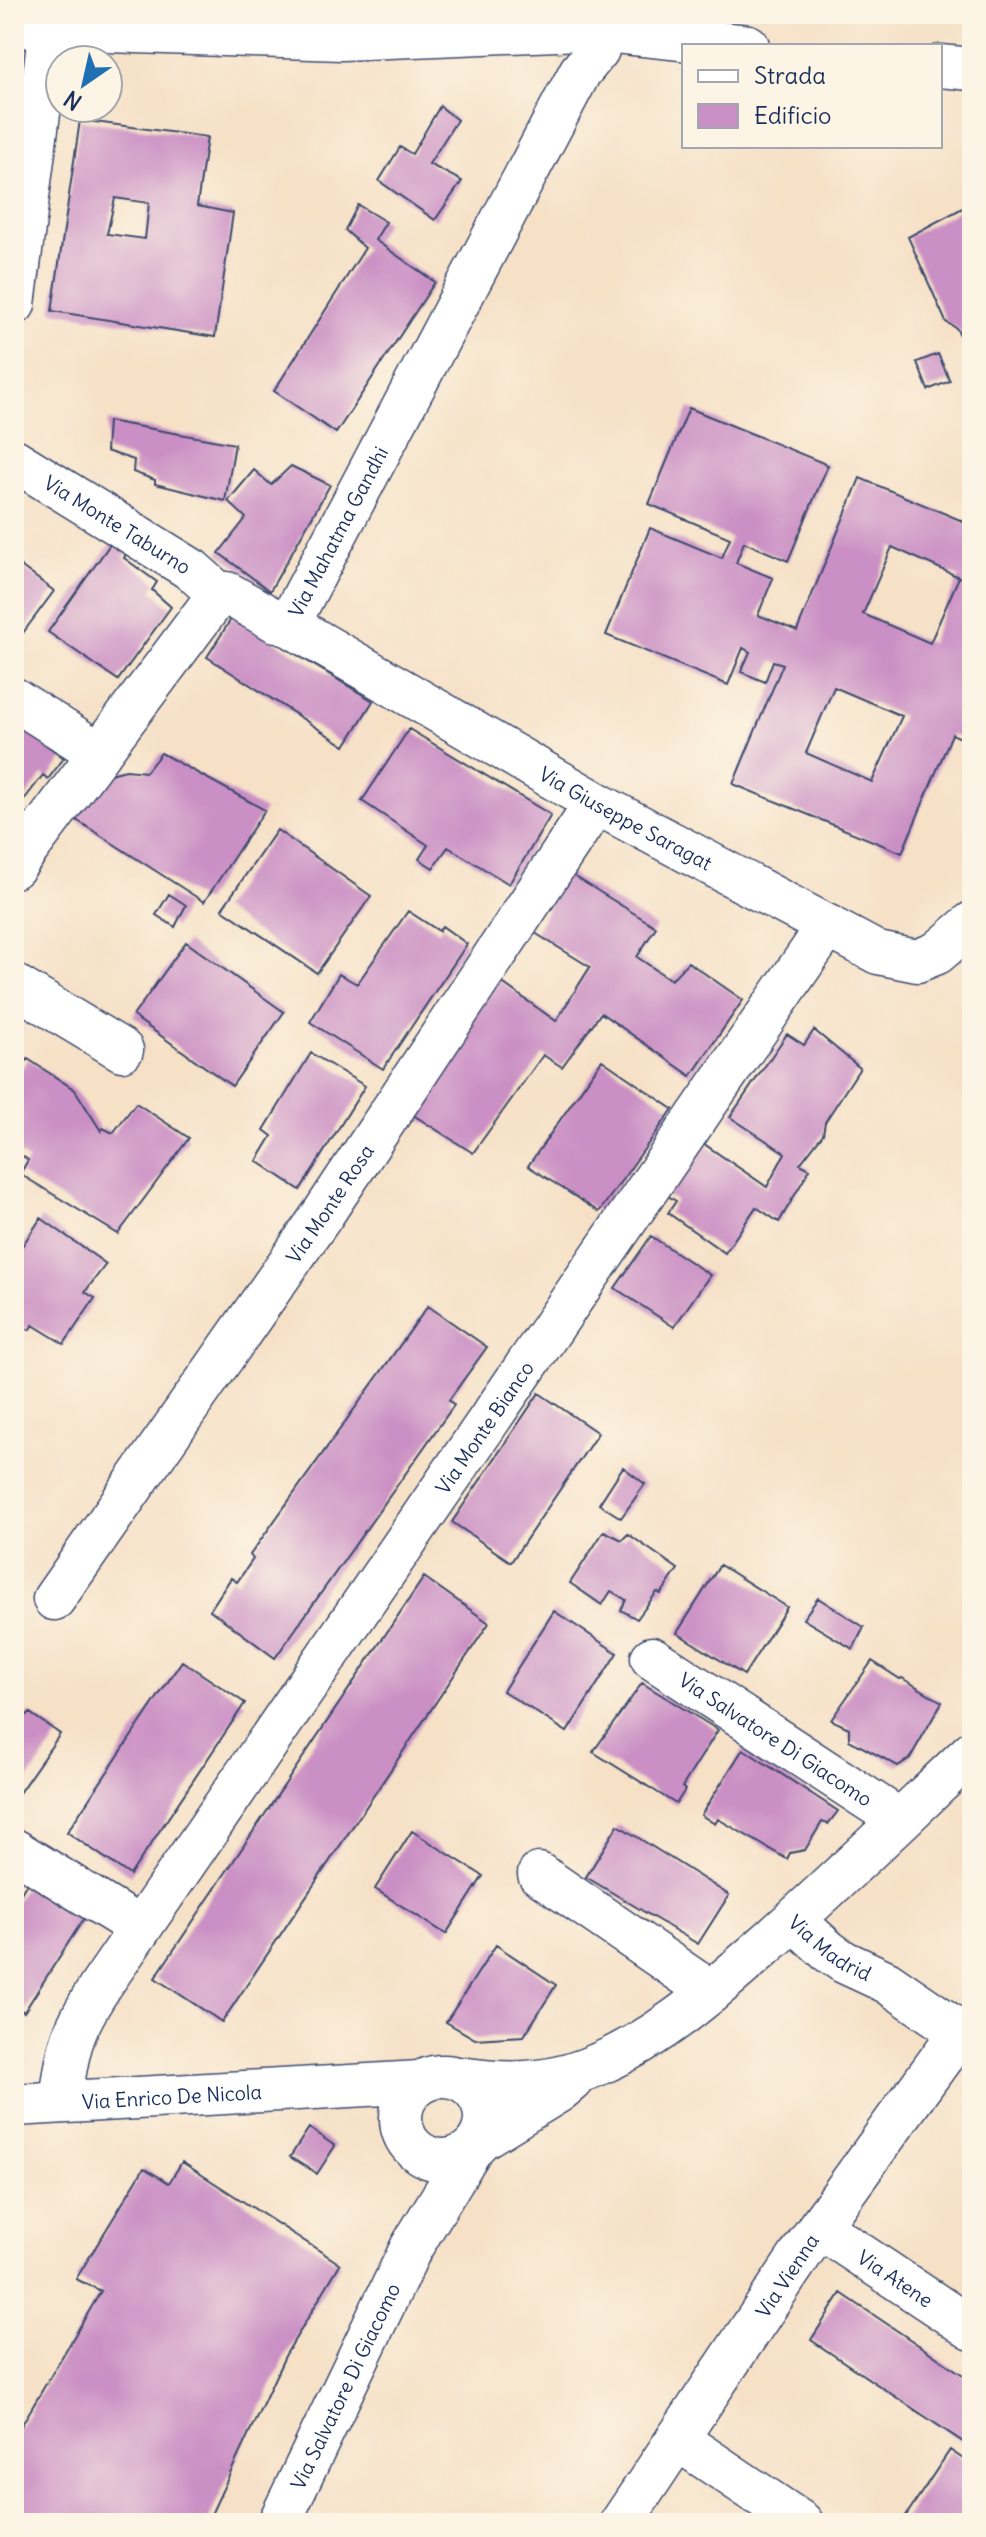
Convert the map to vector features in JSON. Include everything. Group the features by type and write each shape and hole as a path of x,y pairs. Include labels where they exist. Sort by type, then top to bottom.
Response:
{"street":[{"path":"14,304 32,27 342,39 682,46"},
{"name":"Via Mahatma Gandhi","path":"219,594 227,593 276,621 284,622 293,616 591,46"},
{"path":"942,66 972,69"},
{"name":"Via Monte Taburno","path":"14,460 192,570 219,594"},
{"path":"14,867 219,594"},
{"name":"Via Giuseppe Saragat","path":"284,622 596,803 878,953 917,961 937,953 972,923"},
{"path":"14,699 99,753"},
{"name":"Via Monte Rosa","path":"54,1599 323,1214 596,803"},
{"name":"Via Monte Bianco","path":"61,2102 66,2055 88,2005 828,926"},
{"path":"14,985 122,1050"},
{"name":"Via Salvatore Di Giacomo","path":"652,1658 900,1820"},
{"name":"Via Salvatore Di Giacomo","path":"439,2080 527,2084 582,2071 633,2049 711,1992 794,1920 972,1752"},
{"path":"14,1850 140,1928"},
{"path":"539,1874 711,1992"},
{"name":"Via Madrid","path":"794,1920 830,1930 867,1957 887,1982 966,2036"},
{"name":"Via Vienna","path":"621,2523 819,2227 966,2036"},
{"name":"Via Salvatore Di Giacomo","path":"279,2523 411,2248 474,2145 559,2091 582,2071"},
{"path":"439,2080 471,2086 480,2097 485,2111 485,2126 474,2145 457,2157 443,2160 429,2158 410,2140 400,2116 410,2091 439,2080"},
{"name":"Via Enrico De Nicola","path":"14,2105 439,2080"},
{"name":"Via Enrico De Nicola","path":"330,2086 355,2094 377,2107 410,2140"},
{"name":"Via Salvatore Di Giacomo","path":"410,2140 422,2174 422,2202 411,2248"},
{"name":"Via Atene","path":"819,2227 972,2329"},
{"path":"677,2439 802,2523"}],"building":[{"path":"440,106 457,120 429,164 462,181 435,220 379,181 400,147 412,154"},
{"path":"79,124 110,124 207,137 197,206 233,213 215,337 52,311","holes":["115,198 149,203 145,239 107,234"]},
{"path":"972,203 972,341 966,345 956,328 946,322 908,237"},
{"path":"358,205 386,222 375,240 435,282 336,433 274,391 365,248 345,230"},
{"path":"938,354 950,381 928,390 917,362"},
{"path":"689,408 828,465 788,561 744,542 736,563 773,578 758,615 797,631 860,478 972,525 972,685 965,702 972,705 972,743 952,734 902,853 733,784 783,664 773,661 765,682 741,672 750,652 743,648 728,685 606,635 650,528 722,558 730,538 649,504","holes":["892,547 959,577 930,643 863,614","834,687 902,716 872,782 806,753"]},
{"path":"108,421 235,444 225,501 155,484 155,480 133,472 134,460 106,451"},
{"path":"291,466 330,485 270,591 219,553 246,518 228,501 254,470 271,485"},
{"path":"118,533 132,543 124,558 157,582 152,590 171,607 118,680 48,632"},
{"path":"14,561 54,591 14,645"},
{"path":"233,616 373,701 345,746 207,657"},
{"path":"14,721 64,758 48,779 43,775 14,813"},
{"path":"409,729 551,815 509,884 448,847 433,868 419,859 428,845 362,801"},
{"path":"161,753 265,810 204,902 75,819 106,775 126,770 146,772"},
{"path":"277,830 371,896 317,973 222,909"},
{"path":"566,871 656,927 637,957 671,980 688,962 743,1000 691,1076 601,1013 562,1067 543,1055 473,1153 407,1111 497,979 556,1021 590,967 535,933"},
{"path":"169,894 186,905 175,927 156,915"},
{"path":"408,911 439,931 442,926 467,944 383,1069 310,1022 339,974 357,984"},
{"path":"186,942 284,1012 232,1086 133,1016"},
{"path":"14,1023 23,1030 14,1041"},
{"path":"814,1030 860,1068 825,1122 823,1134 800,1164 810,1169 779,1222 756,1207 725,1253 668,1213 676,1201 668,1196 704,1144 767,1187 785,1153 730,1117 787,1034 804,1045"},
{"path":"311,1053 365,1086 300,1190 257,1161 272,1136 264,1130"},
{"path":"28,1059 75,1090 101,1131 103,1128 113,1133 136,1103 189,1138 118,1234 20,1174 28,1160 14,1150 14,1079"},
{"path":"602,1060 673,1109 599,1212 528,1166"},
{"path":"41,1218 106,1264 85,1292 95,1298 64,1344 33,1325 29,1330 14,1321 14,1258"},
{"path":"651,1236 710,1275 674,1327 615,1288"},
{"path":"428,1306 487,1347 449,1400 454,1405 275,1658 210,1610 231,1578 237,1582 253,1559 250,1555"},
{"path":"539,1393 598,1433 511,1562 452,1522"},
{"path":"623,1467 645,1484 621,1518 599,1504"},
{"path":"604,1531 622,1540 628,1534 678,1569 661,1594 657,1592 637,1619 621,1610 626,1600 611,1591 602,1605 570,1583"},
{"path":"720,1565 787,1607 744,1675 677,1633"},
{"path":"424,1577 489,1623 222,2022 155,1978"},
{"path":"818,1598 864,1627 853,1649 803,1619"},
{"path":"554,1611 617,1653 567,1732 503,1691"},
{"path":"182,1661 245,1703 130,1875 67,1832"},
{"path":"872,1661 942,1702 910,1758 898,1766 849,1740 849,1728 831,1720"},
{"path":"642,1683 718,1730 682,1787 685,1790 676,1804 593,1752"},
{"path":"14,1708 25,1716 30,1713 60,1734 14,1800"},
{"path":"743,1749 838,1811 828,1824 822,1822 805,1850 790,1853 787,1859 718,1819 715,1824 701,1815"},
{"path":"618,1825 729,1895 698,1944 586,1877"},
{"path":"412,1831 483,1876 446,1934 375,1889"},
{"path":"33,1873 88,1912 24,2012 14,2005 14,1905"},
{"path":"496,1945 556,1985 524,2036 475,2039 446,2022"},
{"path":"309,2128 335,2146 317,2174 290,2157"},
{"path":"182,2162 340,2264 285,2356 207,2523 14,2523 14,2438 101,2291 76,2279 144,2168 169,2183"},
{"path":"841,2293 972,2381 972,2448 811,2340"},
{"path":"950,2450 972,2465 972,2516 968,2523 901,2523"}]}
